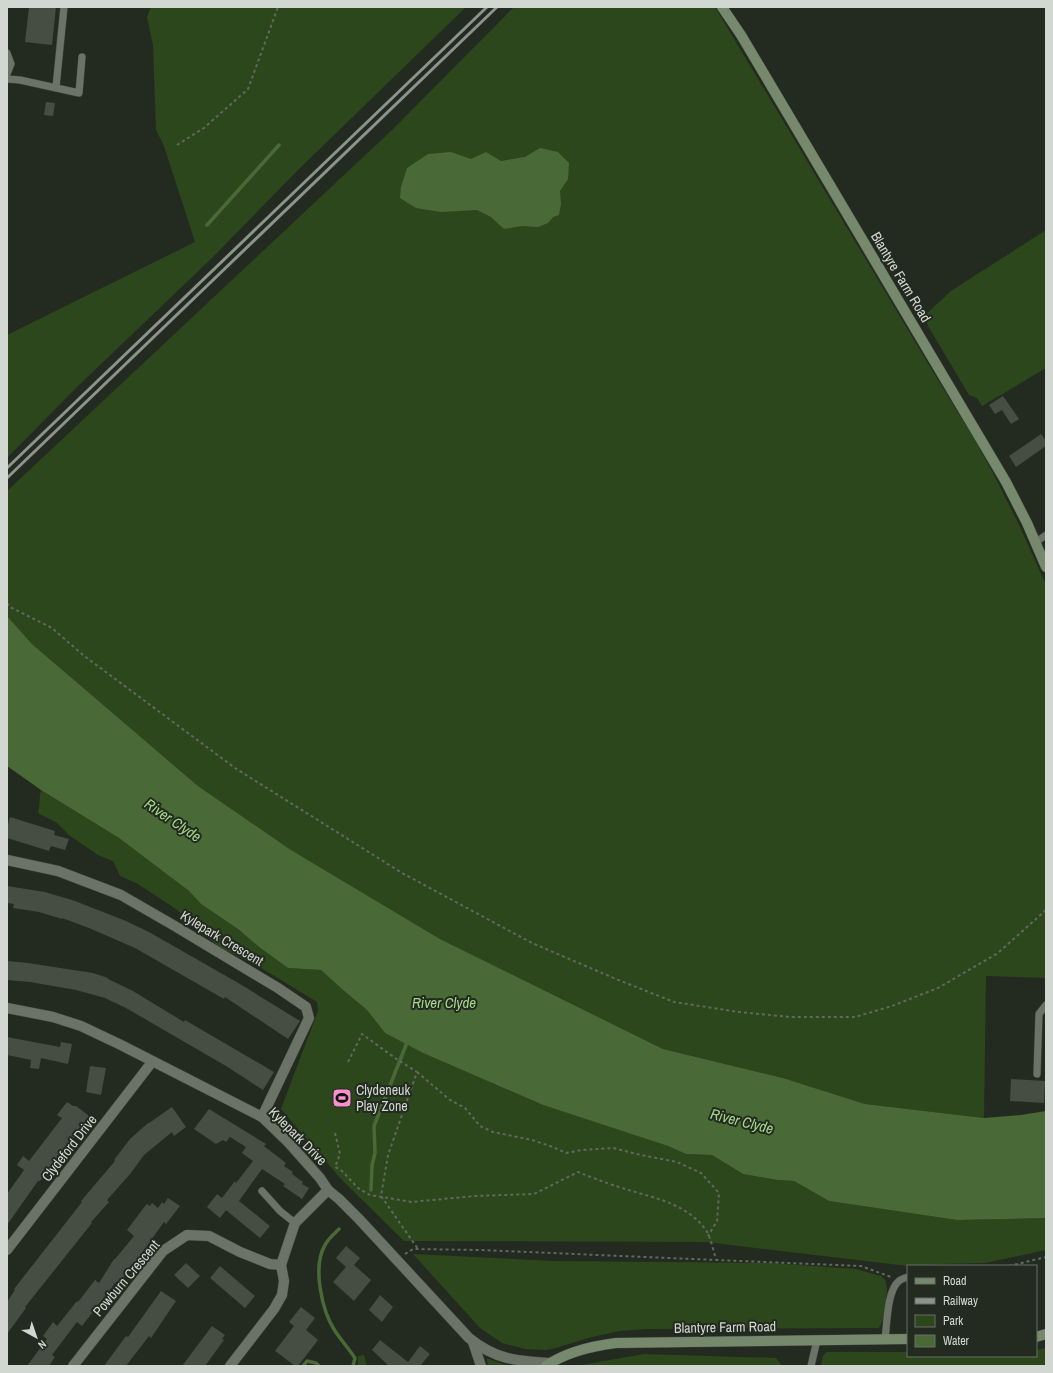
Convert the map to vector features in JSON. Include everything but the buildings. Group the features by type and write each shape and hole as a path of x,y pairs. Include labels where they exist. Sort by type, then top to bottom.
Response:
{"main road":[{"name":"Blantyre Farm Road","path":"722,7 741,35 989,452 1019,507 1046,567"},
{"name":"Blantyre Farm Road","path":"548,1365 582,1350 616,1343 907,1339"}],"street":[{"name":"Kylepark Crescent","path":"7,860 58,870 122,896 278,988 306,1007 309,1018 262,1117"},
{"name":"Kylepark Drive","path":"7,1008 69,1021 121,1045 262,1117 288,1142 320,1178 328,1190 359,1219 473,1342 503,1358 548,1365"},
{"name":"Clydeford Drive","path":"7,1250 152,1062"},
{"path":"230,1366 274,1309 282,1295 284,1281 281,1264 295,1223 328,1190"},
{"name":"Powburn Crescent","path":"73,1366 163,1251 186,1235 209,1236 240,1252 270,1264 281,1264"},
{"name":"Kylepark Drive","path":"473,1342 481,1366"}],"lane":[{"path":"56,87 64,7"},
{"path":"7,53 11,64 7,74"},
{"path":"7,79 56,87 79,93 82,57"},
{"path":"1036,542 1046,535"},
{"path":"1036,1074 1039,1014 1046,1005"},
{"path":"262,1191 280,1211 295,1223"},
{"path":"885,1339 890,1300 893,1289 899,1281 907,1277"},
{"path":"811,1366 817,1340"}],"path":[{"path":"177,145 204,128 248,89 278,7"},
{"path":"7,603 10,607 52,628 83,655 235,768 402,873 532,943 674,1002 739,1012 790,1017 855,1017 892,1006 938,988 998,953 1046,910"},
{"path":"348,1062 362,1034 395,1058 404,1062 418,1072 450,1100 466,1108 480,1126 493,1132 526,1138 566,1153 582,1150 613,1148 677,1162 701,1173 719,1194 717,1221 708,1236"},
{"path":"418,1072 388,1155 382,1196 418,1249"},
{"path":"335,1133 340,1154 335,1167 342,1171 358,1188 370,1195 411,1202 475,1196 534,1194 578,1172 623,1188 662,1199 678,1206 691,1215 706,1231 716,1259"},
{"path":"413,1249 479,1250 861,1266 899,1281"},
{"path":"1013,1265 1046,1257"}],"green space":[{"path":"151,7 466,7 297,171 213,257 76,388 7,458 7,335 195,242 164,146 156,130 153,45 147,17"},
{"path":"514,7 715,7 973,437 1020,527 1046,585 1046,978 986,976 984,1118 865,1104 783,1078 663,1049 440,939 291,850 198,786 32,644 7,616 7,491 392,130"},
{"path":"1046,230 1046,368 982,406 977,398 969,395 928,326 925,315 951,291"},
{"path":"41,790 119,838 189,891 201,904 238,929 259,947 288,968 321,970 367,1010 385,1033 423,1053 543,1105 668,1146 686,1154 712,1155 743,1174 777,1180 794,1181 829,1201 957,1220 1046,1218 1046,1250 985,1263 907,1266 706,1242 404,1241 340,1178 281,1109 318,1011 317,1002 258,966 219,947 176,909 138,884 120,876 113,861 98,855 69,835 57,823 38,813"},
{"path":"413,1254 556,1261 772,1263 856,1269 881,1276 885,1280 887,1289 886,1312 879,1328 647,1329 619,1331 546,1350 525,1349 502,1343 480,1328"},
{"path":"1046,1348 1046,1366 821,1366 823,1356 826,1352 907,1352 907,1357 1037,1357 1037,1350"},
{"path":"644,1354 776,1358 782,1366 580,1366"},
{"path":"364,1355 367,1366 358,1366 358,1356"},
{"path":"487,1359 489,1359 509,1366 488,1366"}],"water":[{"path":"540,148 558,152 569,163 568,179 560,191 561,204 559,215 553,217 548,223 538,227 522,226 504,229 491,217 477,210 441,212 416,208 400,198 401,187 407,168 428,154 451,152 471,159 486,152 501,161 525,157"},
{"name":"River Clyde","path":"7,616 32,644 198,786 291,850 440,939 663,1049 783,1078 865,1104 984,1118 1046,1111 1046,1218 957,1220 829,1201 794,1181 777,1180 743,1174 712,1155 686,1154 668,1146 543,1105 423,1053 385,1033 367,1010 321,970 288,968 259,947 238,929 201,904 189,891 119,838 41,790 7,766"}],"waterway":[{"path":"207,225 279,145"},
{"path":"371,1190 372,1165 375,1153 374,1126 408,1040"},
{"path":"339,1229 325,1245 321,1254 319,1265 320,1289 330,1322 355,1358 353,1366"},
{"path":"303,1366 307,1361 316,1363 319,1366"}],"railway":[{"path":"7,468 487,7"},
{"path":"7,478 497,7"}],"place":[{"name":"Clydeneuk Play Zone","path":"342,1098"}]}
